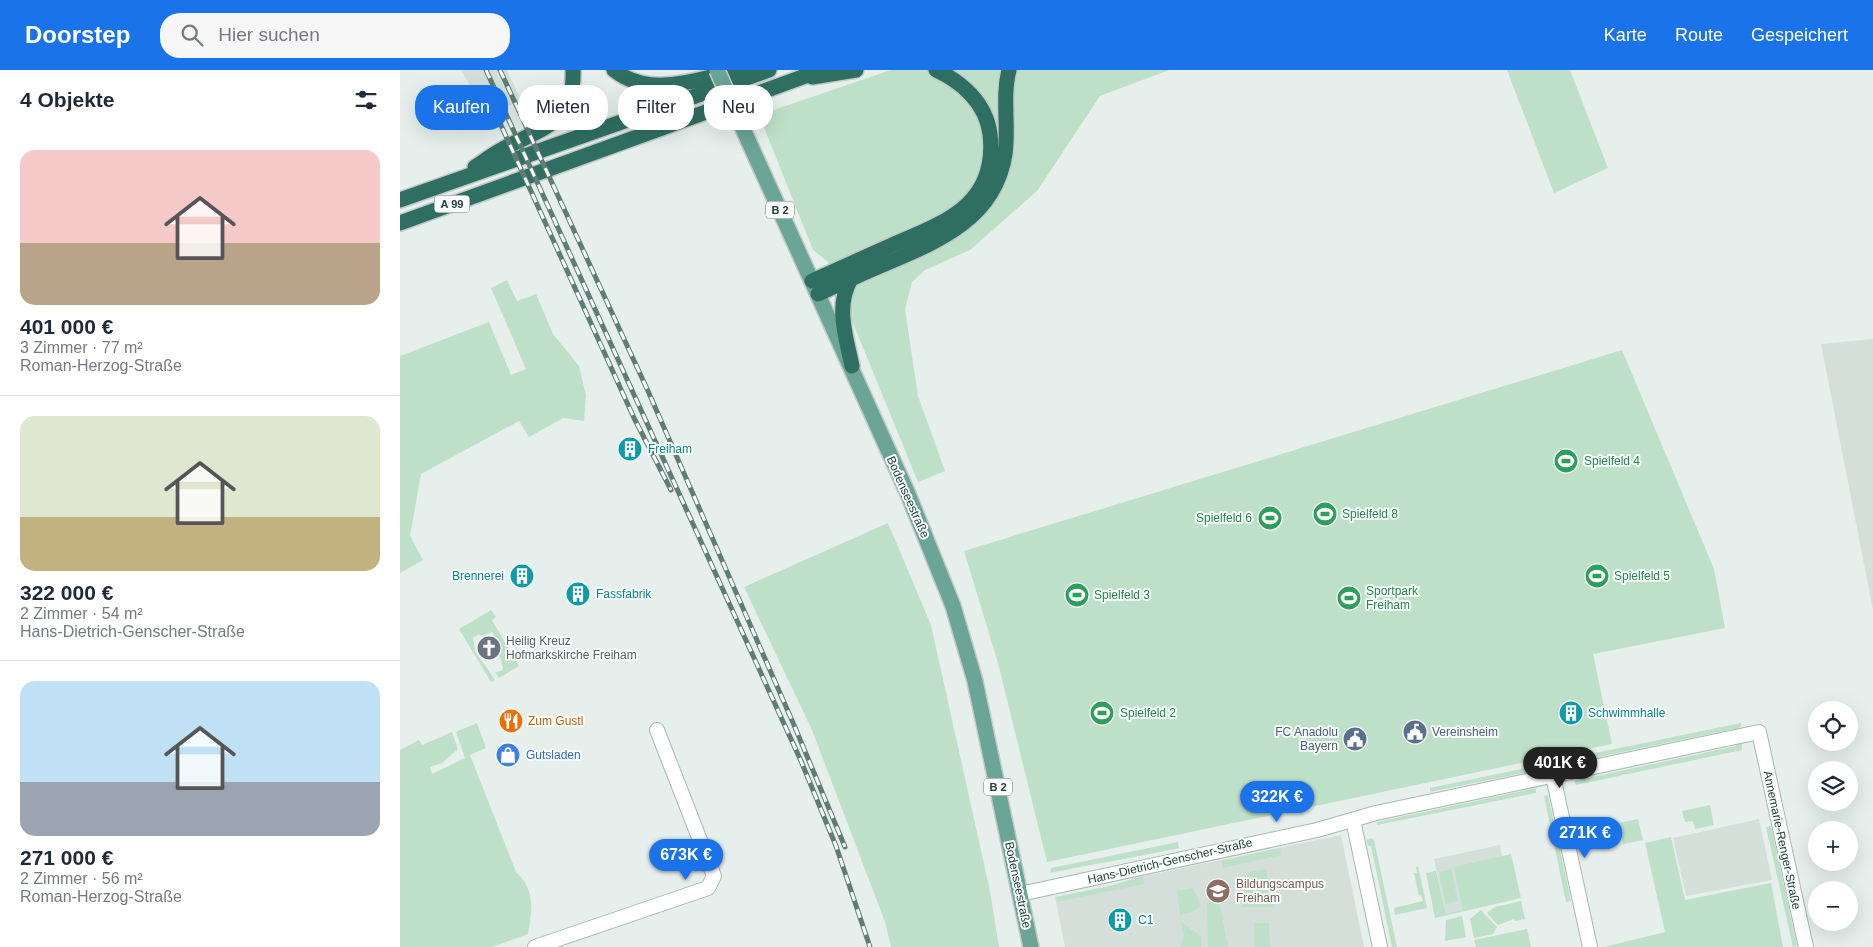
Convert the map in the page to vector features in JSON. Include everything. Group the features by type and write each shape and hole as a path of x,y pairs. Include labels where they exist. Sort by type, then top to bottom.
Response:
{"highway":[{"path":"453,181 502,150 549,126 561,114 569,99 572,90 573,70"},
{"path":"614,70 636,83 656,86 739,70"},
{"name":"A 99","path":"400,200 770,70"},
{"name":"A 99","path":"400,223 822,70"},
{"path":"798,78 856,70"},
{"path":"815,288 850,274 956,214 968,204 981,188 988,170 991,151 989,131 984,115 970,92 951,77 936,70"},
{"path":"877,259 947,234 966,223 987,202 1000,176 1005,152 1006,82 1009,70"},
{"path":"850,274 842,315 852,366"}],"main road":[{"name":"Bodenseestraße","path":"717,70 852,366 938,563 975,681 1031,947"}],"street":[{"path":"535,947 708,888 714,876 657,730"},
{"name":"Hans-Dietrich-Genscher-Straße","path":"1020,894 1353,820 1376,813 1759,732"},
{"name":"Annemarie-Renger-Straße","path":"1759,732 1806,947"},
{"path":"1553,776 1590,947"},
{"path":"1353,820 1380,947"}],"shaded area":[{"path":"461,70 507,70 518,94 518,101 508,106 508,85 470,85"},
{"path":"1873,339 1873,610 1821,344"},
{"path":"1759,819 1772,880 1686,896 1673,838"},
{"name":"Bildungscampus Freiham","path":"1341,835 1364,947 1065,947 1055,897 1135,878"},
{"path":"1500,845 1511,900 1446,914 1434,859"}],"green space":[{"path":"891,70 1169,70 1100,96 1037,191 970,250 925,270 912,282 905,309 918,396 945,471 918,482 828,262 813,250 765,130 773,130 773,110"},
{"path":"1507,70 1570,70 1608,168 1554,193"},
{"path":"507,280 517,301 536,294 553,334 579,366 586,395 584,421 563,418 529,437 519,421 421,474 410,536 423,560 400,573 400,356 489,322 511,375 526,369 491,288"},
{"name":"Sportpark Freiham","path":"1622,350 1714,569 1725,628 1593,654 1612,744 1047,862 998,663 964,551"},
{"path":"888,523 931,625 990,891 999,947 891,947 885,922 812,730 744,587"},
{"path":"491,610 496,617 492,620 519,666 499,678 495,672 502,671 503,668 493,632 480,636 479,634 473,638 475,651 495,680 491,682 459,629"},
{"path":"477,723 486,748 470,755 516,872 530,893 531,917 528,934 492,947 400,947 400,750 419,740 422,745 452,732 458,749 442,763 430,767 432,774 465,758 456,732"},
{"path":"1741,723 1741,726 1734,732 1733,729 1570,763 1571,758"},
{"path":"1742,742 1742,750 1576,785 1574,781 1736,746 1736,743"},
{"path":"1531,767 1533,771 1430,792 1430,788"},
{"path":"1536,788 1536,793 1377,825 1377,822"},
{"path":"1548,795 1571,901 1566,902 1544,796"},
{"path":"1710,805 1714,825 1695,829 1693,821 1685,822 1682,811"},
{"path":"1638,819 1643,840 1623,844 1619,823"},
{"path":"1771,826 1797,945 1793,947 1766,827"},
{"path":"1671,837 1685,900 1771,883 1783,947 1604,947 1665,932 1645,843"},
{"path":"1372,838 1374,840 1397,947 1392,947 1371,846 1368,846 1366,840"},
{"path":"1178,842 1179,848 1050,873 1051,868"},
{"path":"1280,848 1281,855 1223,868 1222,861"},
{"path":"1511,854 1521,898 1435,918 1426,873 1436,871 1446,914 1463,910 1454,867"},
{"path":"1418,866 1427,908 1395,915 1394,908 1423,901 1421,895 1419,896 1414,873 1417,873 1416,867"},
{"path":"1266,869 1274,907 1242,907 1242,885 1249,872"},
{"path":"1451,869 1458,901 1446,904 1439,872"},
{"path":"1143,876 1144,884 1057,902 1056,897 1111,886"},
{"path":"1193,888 1201,906 1193,912 1180,915 1177,891"},
{"path":"1218,896 1228,947 1208,947 1207,902"},
{"path":"1521,901 1525,919 1515,921 1514,919 1498,925 1487,913 1495,907"},
{"path":"1481,910 1497,927 1493,934 1474,938 1470,919"},
{"path":"1462,916 1466,937 1445,941 1446,920"},
{"path":"1181,922 1201,936 1201,947 1180,947 1184,935"},
{"path":"1254,923 1269,923 1270,947 1254,947"},
{"path":"1527,929 1531,947 1476,947 1474,940"}],"railway":[{"path":"486,70 801,761 836,846 870,947"},
{"path":"500,70 648,391 794,725 845,847"},
{"path":"503,130 634,418 671,490"}],"place":[{"name":"Freiham","path":"630,449"},
{"name":"Spielfeld 4","path":"1566,461"},
{"name":"Spielfeld 8","path":"1325,514"},
{"name":"Spielfeld 6","path":"1270,518"},
{"name":"Brennerei","path":"522,576"},
{"name":"Spielfeld 5","path":"1597,576"},
{"name":"Fassfabrik","path":"578,594"},
{"name":"Spielfeld 3","path":"1077,595"},
{"name":"Sportpark Freiham","path":"1349,598"},
{"name":"Heilig Kreuz Hofmarkskirche Freiham","path":"489,648"},
{"name":"Spielfeld 2","path":"1102,713"},
{"name":"Schwimmhalle","path":"1571,713"},
{"name":"Zum Gustl","path":"511,721"},
{"name":"Vereinsheim","path":"1415,732"},
{"name":"FC Anadolu Bayern","path":"1355,739"},
{"name":"Gutsladen","path":"508,755"},
{"name":"Bildungscampus Freiham","path":"1218,891"},
{"name":"C1","path":"1120,920"}]}
